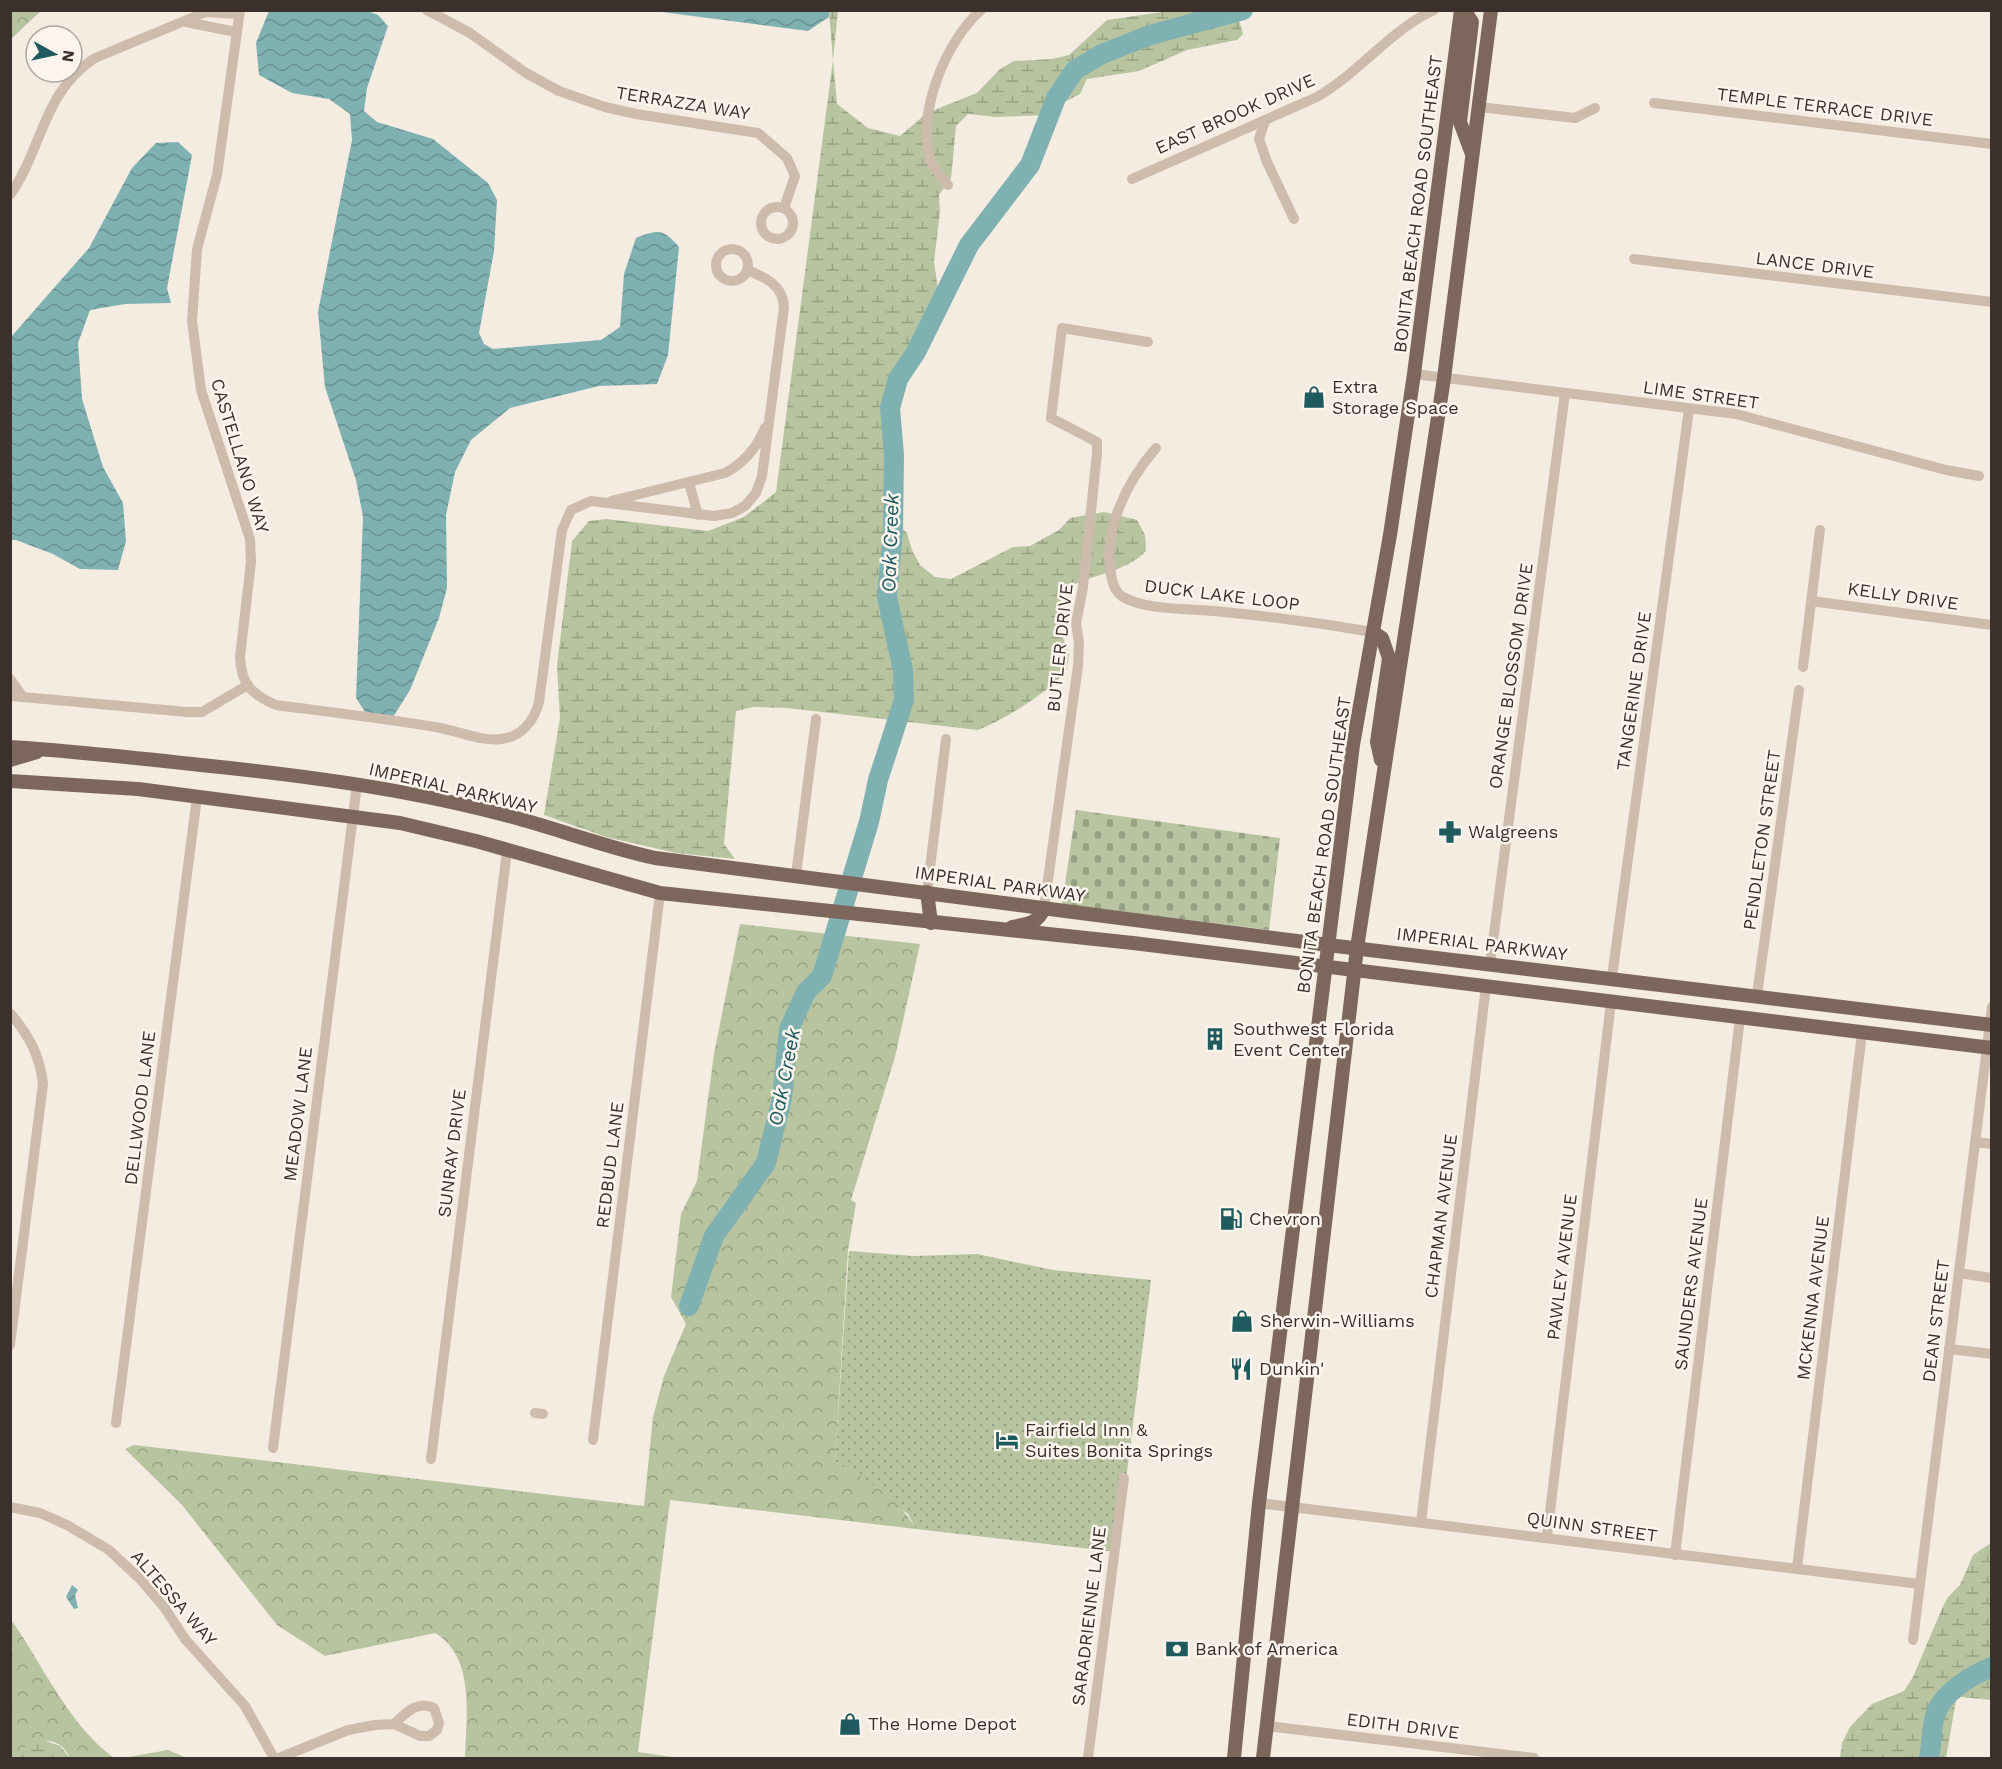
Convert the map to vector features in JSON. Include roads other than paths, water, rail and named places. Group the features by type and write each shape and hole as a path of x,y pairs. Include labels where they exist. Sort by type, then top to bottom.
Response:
{"main road":[{"path":"1462,10 1472,22 1460,123 1472,156"},
{"name":"BONITA BEACH ROAD SOUTHEAST","path":"1234,1758 1259,1503 1353,745 1414,374 1462,10"},
{"path":"1263,1758 1354,970 1444,378 1491,10"},
{"path":"1373,632 1382,638 1389,658 1377,742 1383,769"},
{"name":"IMPERIAL PARKWAY","path":"10,747 278,772 357,784 498,813 614,849 655,858 1328,945 1612,977 1990,1024"},
{"path":"10,760 45,749"},
{"path":"10,781 102,786 353,815 411,825 660,893 1354,970 1989,1048"},
{"path":"927,892 931,923"},
{"path":"998,930 1033,923 1040,918 1044,908"}],"street":[{"name":"TERRAZZA WAY","path":"427,10 470,33 526,73 559,91 605,107 636,114 758,133 787,158 795,176 784,208"},
{"path":"948,185 930,160 927,133 930,103 956,38 981,10"},
{"name":"EAST BROOK DRIVE","path":"1132,179 1265,121 1337,86 1413,21 1434,10"},
{"path":"10,195 26,170 55,100 70,78 95,58 206,12 240,12"},
{"name":"CASTELLANO WAY","path":"240,12 217,175 197,249 192,321 201,390 250,539 251,562 240,657 240,673 246,686"},
{"path":"186,22 236,32"},
{"name":"TEMPLE TERRACE DRIVE","path":"1654,103 1992,144"},
{"path":"1479,107 1575,118 1595,108"},
{"path":"1265,121 1259,139 1267,162 1294,219"},
{"name":"LANCE DRIVE","path":"1634,259 1992,303"},
{"path":"10,696 194,712 210,708 246,686 258,698 276,705 432,726 490,739 504,739 518,734 529,724 538,702 564,522 578,505 584,502 605,502 698,515 732,513 752,500 762,476 783,299 772,283 747,270"},
{"name":"BUTLER DRIVE","path":"1044,908 1078,666 1079,643 1076,623 1083,587 1097,453 1097,442 1051,418 1062,328 1148,342"},
{"name":"LIME STREET","path":"1414,374 1753,417 1946,470 1978,476"},
{"name":"ORANGE BLOSSOM DRIVE","path":"1490,964 1565,393"},
{"name":"TANGERINE DRIVE","path":"1612,977 1689,409"},
{"path":"605,502 717,476 739,464 757,443 769,416"},
{"name":"DUCK LAKE LOOP","path":"1156,448 1131,483 1114,524 1109,564 1117,591 1124,597 1152,605 1292,620 1373,632"},
{"path":"689,483 698,515"},
{"path":"1803,667 1820,530"},
{"name":"KELLY DRIVE","path":"1810,601 1992,625"},
{"path":"10,679 23,697"},
{"name":"PENDLETON STREET","path":"1757,995 1799,690"},
{"path":"796,875 816,719"},
{"path":"927,892 946,739"},
{"name":"MEADOW LANE","path":"273,1448 357,784"},
{"name":"DELLWOOD LANE","path":"116,1423 197,797"},
{"name":"SUNRAY DRIVE","path":"431,1459 507,851"},
{"name":"REDBUD LANE","path":"593,1440 660,893"},
{"name":"CHAPMAN AVENUE","path":"1421,1522 1486,986"},
{"name":"PAWLEY AVENUE","path":"1547,1537 1611,1002"},
{"name":"DEAN STREET","path":"1913,1640 1975,1142 1989,1048 1992,1007"},
{"path":"10,1013 31,1039 42,1069 43,1084 10,1345"},
{"name":"SAUNDERS AVENUE","path":"1675,1555 1740,1018"},
{"name":"MCKENNA AVENUE","path":"1797,1568 1862,1032"},
{"path":"1975,1142 1992,1144"},
{"path":"1959,1273 1992,1278"},
{"path":"1949,1349 1992,1354"},
{"name":"SARADRIENNE LANE","path":"1088,1758 1124,1478"},
{"name":"QUINN STREET","path":"1259,1503 1920,1584"},
{"name":"ALTESSA WAY","path":"10,1507 40,1513 67,1525 109,1550 140,1579 164,1607 185,1639 245,1706 274,1758"},
{"path":"279,1758 348,1730 394,1724"},
{"name":"EDITH DRIVE","path":"1267,1726 1534,1758"}],"water":[{"path":"269,11 368,11 378,15 388,26 367,88 364,111 377,122 433,139 488,183 497,200 494,251 479,333 484,344 493,349 601,340 620,327 624,274 636,238 660,232 679,247 668,355 657,384 599,386 510,408 471,440 455,472 446,515 447,588 439,618 410,690 393,717 367,715 356,698 363,517 356,480 325,387 318,312 352,140 350,114 329,99 292,93 259,75 256,43"},
{"path":"654,11 829,11 829,17 808,31"},
{"path":"178,142 192,155 167,288 171,303 125,304 90,310 78,343 82,399 103,467 123,503 126,541 118,570 80,569 53,554 11,540 11,337 89,248 132,168 156,143"},
{"path":"72,1585 78,1590 75,1595 78,1608 74,1609 66,1597"}],"waterway":[{"name":"Oak Creek","path":"689,1306 714,1236 766,1163 782,1098 789,1029 806,992 822,976 869,822 878,780 904,700 903,670 887,597 893,531 894,455 890,408 898,379 916,352 969,245 1030,165 1056,98 1075,70 1102,54 1150,35 1243,10"},
{"path":"1929,1758 1938,1708 1950,1692 1992,1667"}],"place":[{"name":"Extra Storage Space","path":"1314,397"},
{"name":"Walgreens","path":"1450,832"},
{"name":"Southwest Florida Event Center","path":"1215,1039"},
{"name":"Chevron","path":"1231,1219"},
{"name":"Sherwin-Williams","path":"1242,1321"},
{"name":"Dunkin'","path":"1241,1369"},
{"name":"Fairfield Inn & Suites Bonita Springs","path":"1007,1440"},
{"name":"Bank of America","path":"1177,1649"},
{"name":"The Home Depot","path":"850,1724"}]}
